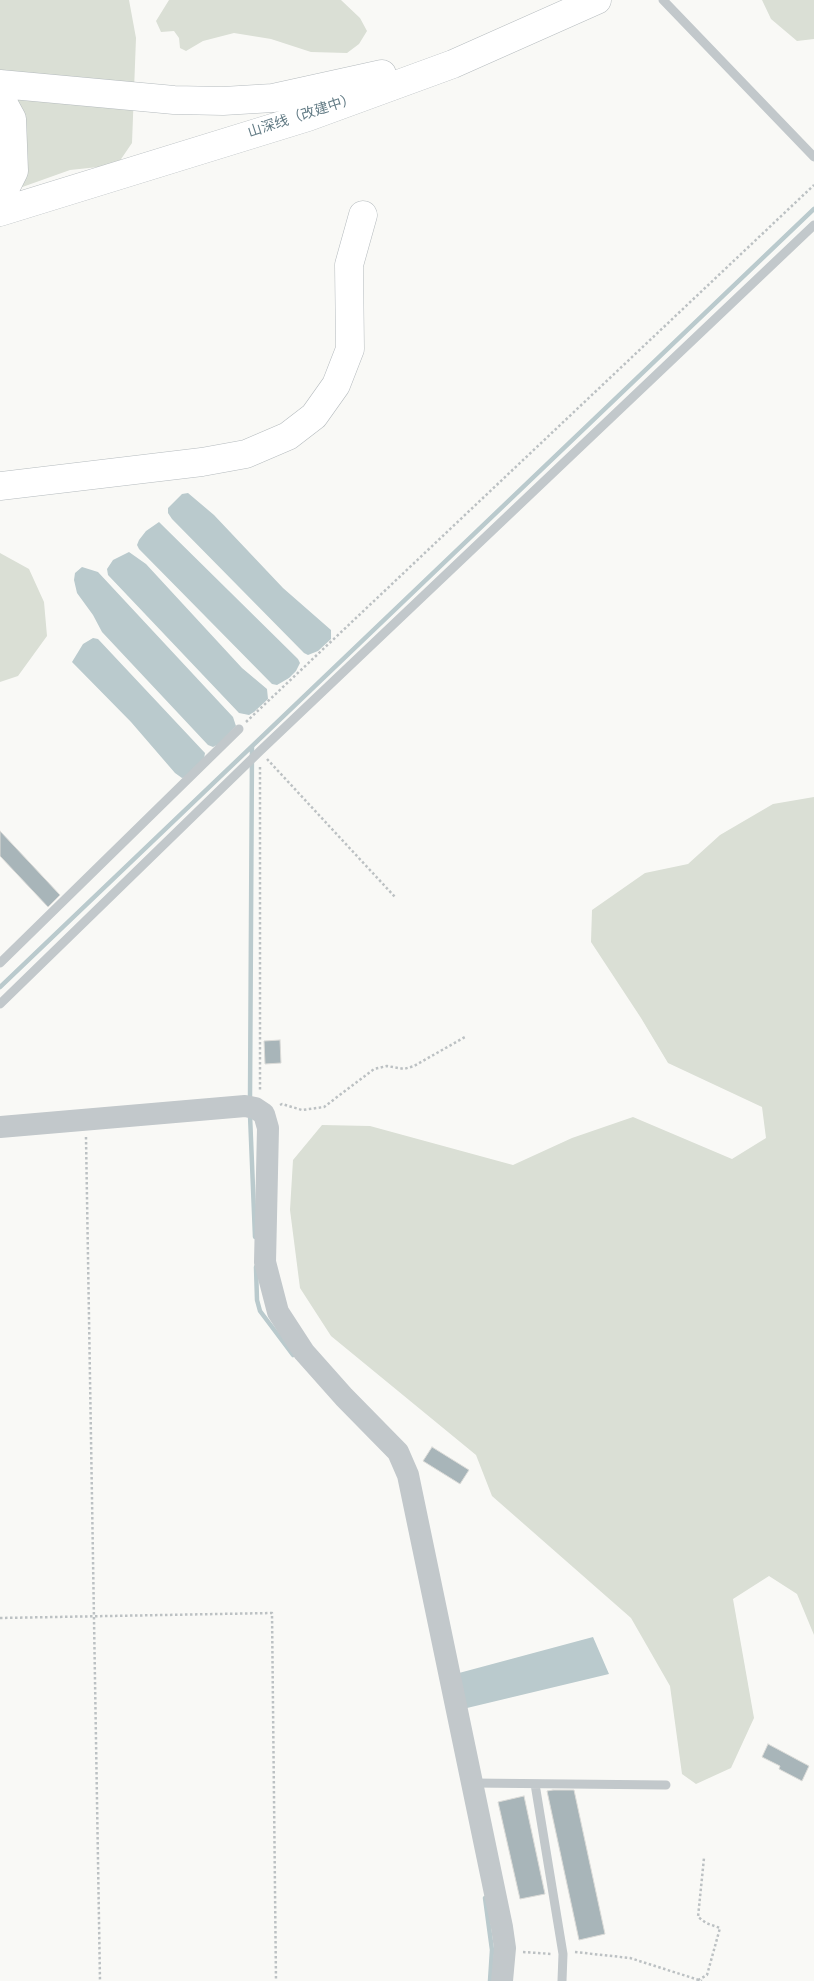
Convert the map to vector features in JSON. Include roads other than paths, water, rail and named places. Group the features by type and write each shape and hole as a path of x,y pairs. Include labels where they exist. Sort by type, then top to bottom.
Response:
{"highway":[{"name":"山深线（改建中）","path":"0,212 308,116 453,64 597,0"},
{"path":"0,84 174,100 273,98 385,73 564,15"},
{"path":"0,97 12,119 14,171 0,199"},
{"path":"0,486 202,462 246,454 288,436 314,416 336,386 350,348 349,264 363,215"}],"street":[{"path":"0,1128 245,1106 264,1114 268,1128 265,1262 278,1312 304,1352 344,1397 398,1452 408,1475 505,1948 502,1981"}],"lane":[{"path":"663,0 814,157"},
{"path":"0,1004 260,751 814,226"},
{"path":"0,963 240,729"},
{"path":"472,1783 666,1785"},
{"path":"535,1784 563,1954 562,1981"}],"waterway":[{"path":"0,987 814,209"},
{"path":"250,1099 252,747"},
{"path":"250,1115 255,1237"},
{"path":"256,1267 257,1300 260,1311 293,1355"},
{"path":"485,1898 492,1950 490,1981"}]}
